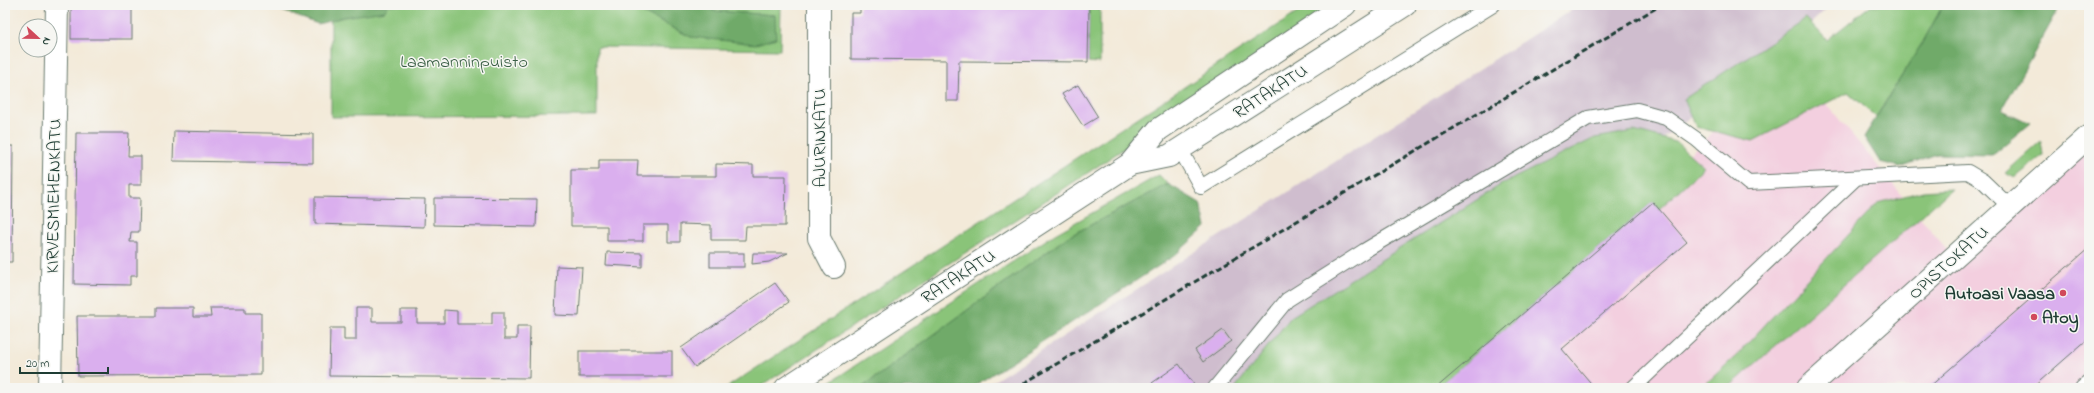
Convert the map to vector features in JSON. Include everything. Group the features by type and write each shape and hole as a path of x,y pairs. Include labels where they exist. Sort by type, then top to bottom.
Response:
{"street":[{"name":"KIRVESMIEHENKATU","path":"50,388 57,5"},
{"name":"AJURINKATU","path":"819,5 819,238 834,267"},
{"name":"RATAKATU","path":"786,388 1130,164 1158,130 1345,5"},
{"name":"RATAKATU","path":"1130,164 1169,156 1405,5"},
{"name":"OPISTOKATU","path":"1808,388 2089,136"}],"lane":[{"path":"1180,149 1201,187 1493,5"},
{"path":"1215,388 1287,300 1364,251 1588,118 1637,110 1666,118 1696,139 1748,183 1855,179 1968,172 1983,182 2010,206"},
{"path":"1633,388 1855,179"},
{"path":"2082,388 2089,382"}],"shaded area":[{"path":"1579,5 1830,5 1785,49 1320,388 983,388"},
{"path":"1791,61 1959,264 2089,148 2089,388 1433,388"}],"green space":[{"path":"266,5 388,5 385,11 344,17 318,24"},
{"name":"Laamanninpuisto","path":"331,5 631,5 635,9 691,37 775,15 712,11 710,5 781,5 780,50 597,47 597,116 331,117"},
{"path":"631,5 710,5 713,11 775,15 776,38 756,44 691,37 635,9"},
{"path":"1089,5 1100,5 1100,63 1088,62"},
{"path":"1309,5 1339,5 1074,182 758,388 726,388"},
{"path":"1871,5 1943,5 1924,40 1876,117 1848,92 1753,141 1696,127 1684,99 1806,18 1827,40"},
{"path":"1943,5 2061,5 2002,110 2030,123 1992,155 1937,154 1900,167 1880,162 1864,137 1924,40"},
{"path":"1634,131 1676,142 1704,167 1659,209 1653,202 1436,388 1235,388 1291,317 1502,184 1595,138"},
{"path":"2041,141 2043,155 2015,178 2005,173"},
{"path":"1159,175 1168,184 1066,238 861,388 821,388 1055,234"},
{"path":"1168,184 1200,203 1206,227 1174,256 971,388 861,388 1066,238"},
{"path":"1952,189 1728,388 1701,388 1736,356 1878,203 1923,191"}],"building":[{"path":"71,5 132,5 132,39 71,39"},
{"path":"860,5 1089,5 1088,62 959,61 958,101 946,101 946,60 851,59 851,13 860,13"},
{"path":"1078,85 1098,117 1083,126 1062,94"},
{"path":"174,131 313,134 313,163 173,161"},
{"path":"76,133 129,133 128,156 141,156 141,185 129,185 129,198 140,198 139,232 131,232 130,242 137,242 137,276 130,276 130,285 74,284"},
{"path":"5,146 13,146 12,262 5,262"},
{"path":"599,160 638,160 637,176 716,176 716,164 753,165 753,176 786,176 785,226 746,226 745,240 711,240 711,225 680,224 680,242 668,242 668,225 643,225 643,241 607,241 607,226 571,226 571,170 599,170"},
{"path":"315,197 425,199 424,227 315,224"},
{"path":"434,198 537,199 536,227 434,225"},
{"path":"1653,202 1687,242 1562,349 1595,388 1436,388"},
{"name":"Autoasi Vaasa","path":"2089,248 2089,338 2032,388 1928,388"},
{"path":"607,252 642,253 642,267 606,265"},
{"path":"710,253 744,253 744,267 710,267"},
{"path":"753,253 788,253 769,262 752,264"},
{"path":"557,266 582,267 579,316 555,315"},
{"path":"775,283 789,302 695,367 681,348"},
{"path":"156,308 193,308 193,317 211,317 210,308 245,308 245,313 261,313 261,375 78,376 77,316 156,316"},
{"path":"356,308 372,308 372,322 401,322 401,310 417,310 417,323 444,323 444,310 457,311 457,324 492,324 492,312 504,312 504,339 517,339 517,326 530,326 529,378 329,376 330,328 344,328 344,340 356,340"},
{"path":"1223,330 1231,341 1203,362 1195,350"},
{"path":"579,351 672,351 672,377 579,377"},
{"path":"1179,364 1195,386 1192,388 1155,388 1152,383"}],"railway":[{"path":"1016,388 1661,5"}],"place":[{"name":"Autoasi Vaasa","path":"2063,293"},
{"name":"Atoy","path":"2034,317"}]}
